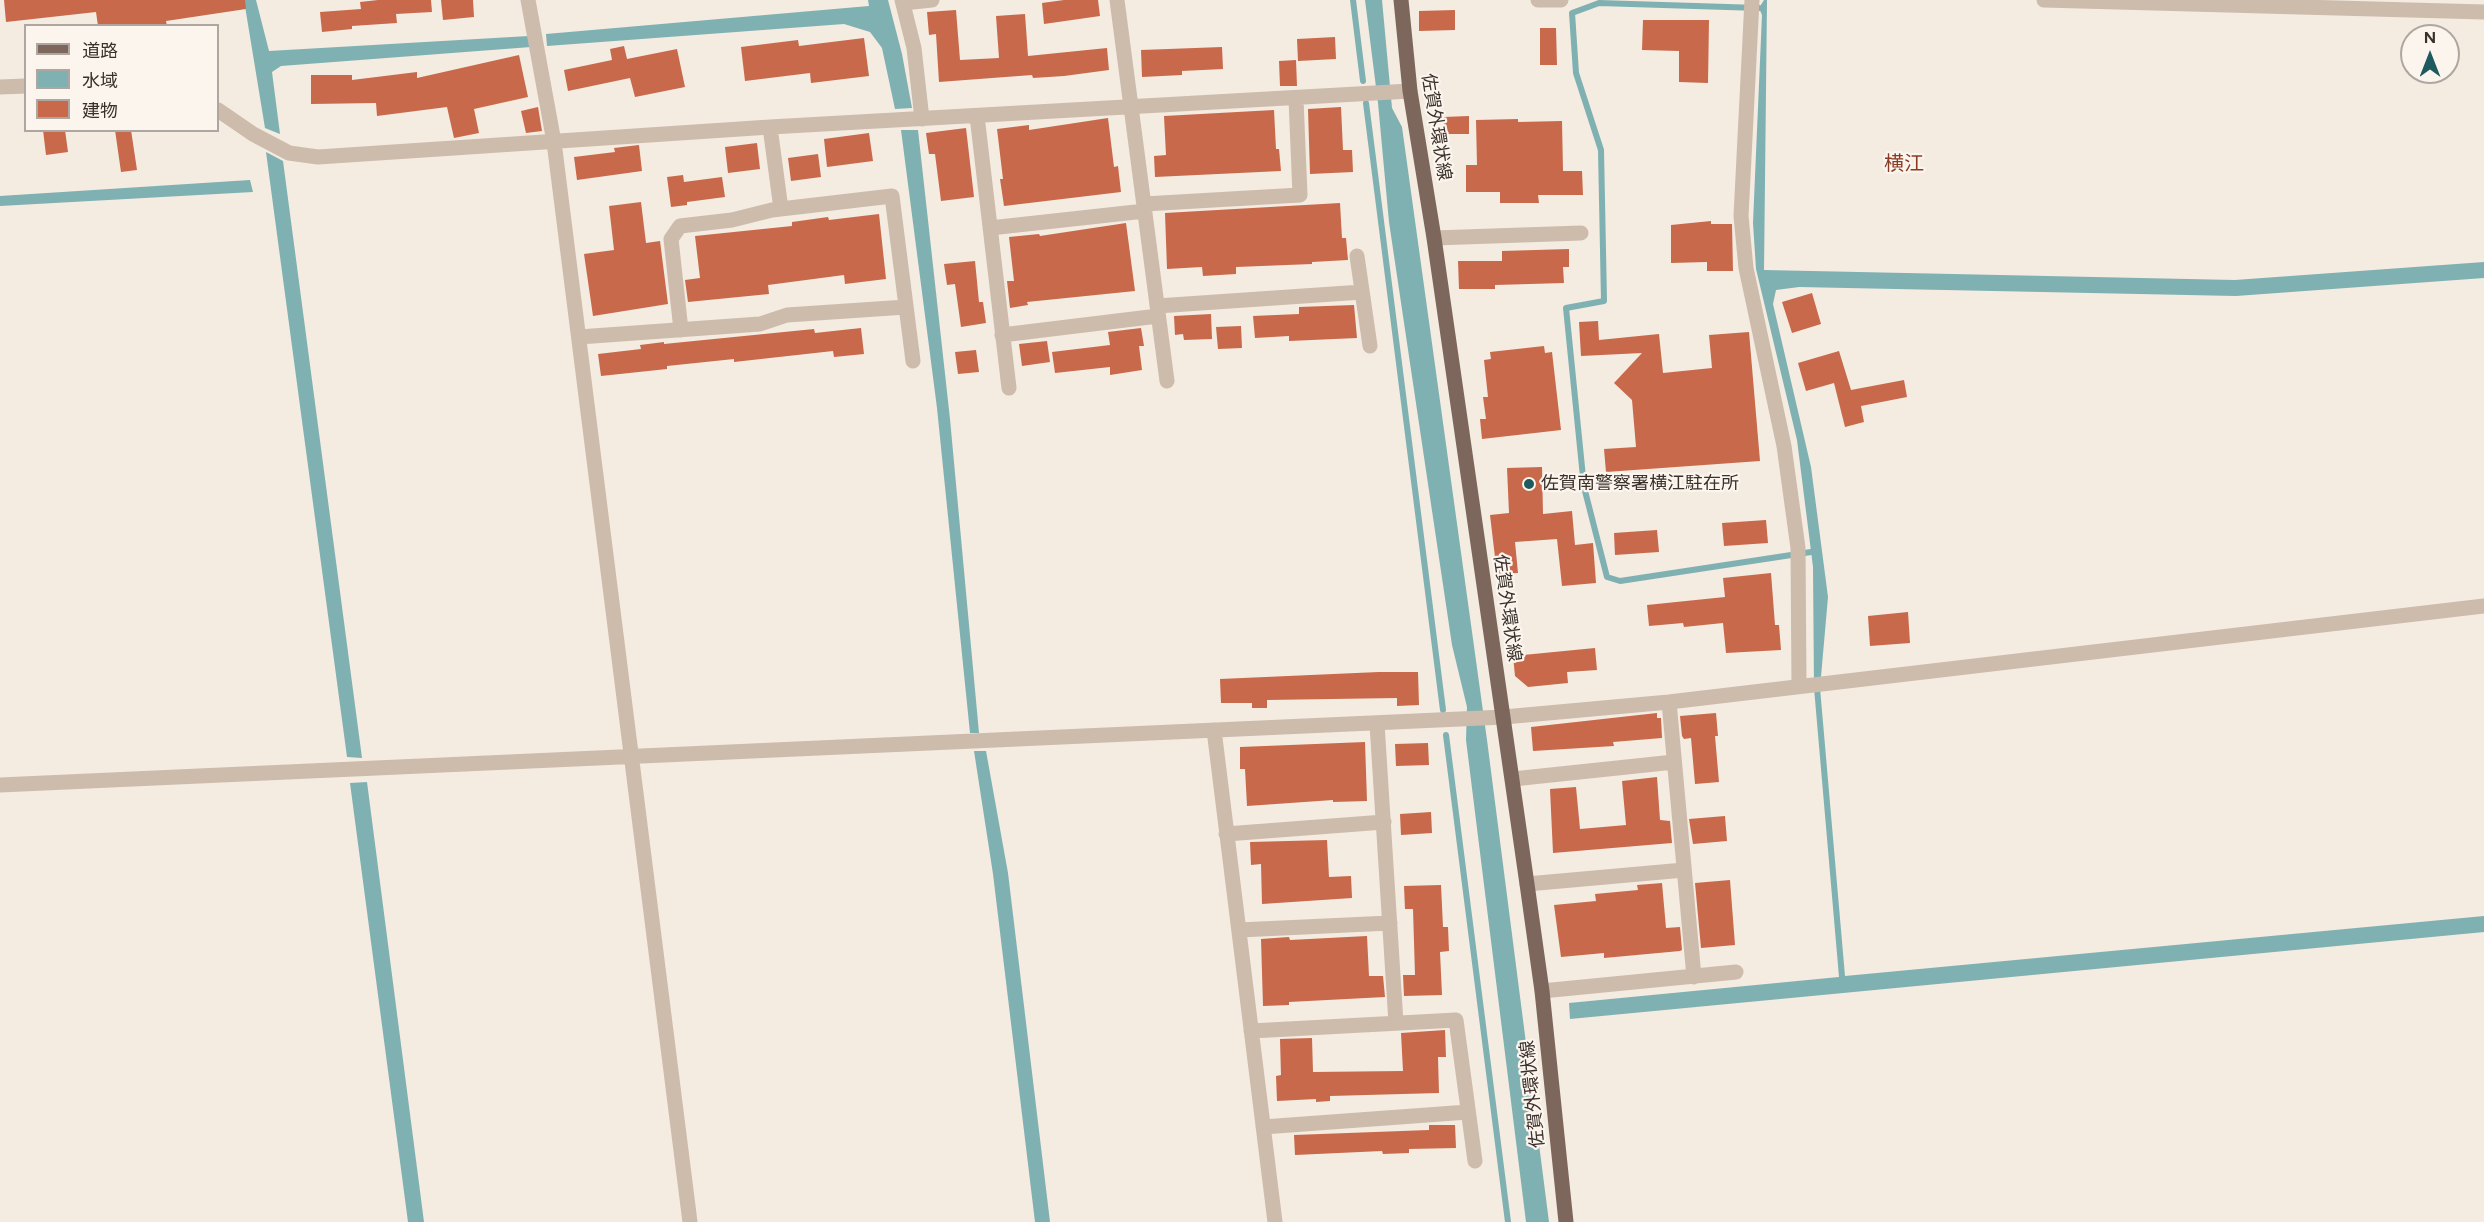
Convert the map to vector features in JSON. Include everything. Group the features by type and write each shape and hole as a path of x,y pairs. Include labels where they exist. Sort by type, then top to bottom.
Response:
{"main road":[{"name":"佐賀外環状線","path":"1401,0 1403,91 1434,238 1500,717 1513,779 1542,991 1566,1222"}],"street":[{"path":"528,0 554,142 690,1222"},
{"path":"922,119 914,48 903,2 932,0"},
{"path":"1117,0 1167,381"},
{"path":"1538,0 1561,0"},
{"path":"2044,0 2484,12"},
{"path":"1751,5 1742,216 1746,268 1784,446 1799,555 1804,684"},
{"path":"0,87 24,86"},
{"path":"219,111 252,134 289,153 318,157 770,127 1296,99 1403,91"},
{"path":"990,228 1144,207 1300,195 1296,99"},
{"path":"977,116 1009,388"},
{"path":"770,127 780,209"},
{"path":"681,330 671,239 680,226 732,220 780,209 892,196 913,361"},
{"path":"1434,238 1581,233"},
{"path":"1357,256 1370,346"},
{"path":"1002,335 1158,311 1362,292"},
{"path":"579,337 760,324 787,315 906,307"},
{"path":"0,785 1464,720 1669,702 1804,684 2484,606"},
{"path":"1669,702 1694,977"},
{"path":"1377,724 1396,1023"},
{"path":"1214,730 1275,1222"},
{"path":"1513,779 1674,762"},
{"path":"1226,834 1384,822"},
{"path":"1527,884 1684,870"},
{"path":"1239,930 1390,923"},
{"path":"1542,991 1736,972"},
{"path":"1251,1031 1456,1020 1475,1161"},
{"path":"1263,1127 1468,1112"}],"water":[{"path":"244,0 256,0 269,51 529,36 531,47 281,66 272,72 280,134 265,128"},
{"path":"868,0 888,0 902,54 912,108 895,109 882,48 870,32 844,24 547,46 546,34 869,6"},
{"path":"1365,0 1382,0 1392,108 1402,127 1487,740 1549,1222 1526,1222 1466,740 1467,707 1452,645 1389,222 1378,103"},
{"path":"1764,0 1767,0 1764,270 2235,280 2484,262 2484,278 2236,296 1799,287 1776,290 1773,304 1811,467 1828,597 1820,688 1845,976 2484,916 2484,932 1570,1019 1569,1003 1839,977 1814,688 1813,567 1797,440 1756,269 1753,223 1762,15 1759,8"},
{"path":"901,130 918,130 950,419 979,733 970,733 937,408"},
{"path":"266,152 283,161 362,758 347,757"},
{"path":"250,180 253,192 0,206 0,196"},
{"path":"974,751 986,751 1008,873 1050,1222 1035,1222 993,874"},
{"path":"367,782 424,1222 408,1222 350,783"}],"building":[{"path":"4,0 245,0 246,9 166,21 167,24 98,24 96,12 6,22"},
{"path":"431,0 432,12 396,14 397,23 352,26 352,29 322,32 320,12 361,9 360,2"},
{"path":"441,0 473,0 474,17 443,20"},
{"path":"1064,0 1098,0 1100,16 1044,24 1042,3"},
{"path":"956,10 960,60 999,58 996,16 1025,14 1028,56 1107,48 1109,70 1064,76 1033,78 1032,75 939,82 936,34 929,35 927,12"},
{"path":"1455,10 1455,30 1419,31 1419,11"},
{"path":"1643,20 1709,20 1708,83 1679,82 1679,51 1642,50"},
{"path":"1540,28 1556,28 1557,65 1540,65"},
{"path":"1335,37 1336,59 1298,61 1297,39"},
{"path":"864,38 869,76 811,83 810,73 745,81 741,47 798,40 799,46"},
{"path":"624,46 627,59 677,49 685,87 635,97 630,78 568,91 564,70 612,60 610,49"},
{"path":"1222,47 1223,69 1182,71 1182,75 1142,77 1141,50"},
{"path":"519,55 528,97 474,109 479,133 454,138 447,107 377,116 376,103 311,104 311,75 352,75 352,80 417,72 417,78"},
{"path":"1296,60 1297,86 1280,86 1279,61"},
{"path":"538,107 542,131 526,133 521,111"},
{"path":"1341,107 1343,150 1352,150 1353,172 1310,174 1308,109"},
{"path":"1274,110 1276,149 1279,149 1281,171 1155,177 1154,156 1166,155 1164,116"},
{"path":"1469,116 1469,134 1444,134 1444,117"},
{"path":"1108,118 1114,167 1118,166 1121,192 1004,206 997,129 1029,125 1029,130"},
{"path":"1518,119 1518,122 1562,121 1563,171 1582,171 1583,195 1538,195 1539,203 1500,203 1500,192 1466,192 1466,165 1477,165 1476,120"},
{"path":"966,128 974,197 941,201 935,154 929,154 926,133"},
{"path":"43,132 65,132 68,152 46,155"},
{"path":"115,132 131,132 137,170 121,172"},
{"path":"869,133 873,161 827,167 824,139"},
{"path":"757,143 760,169 728,173 725,147"},
{"path":"639,145 642,171 577,180 574,157 615,152 614,148"},
{"path":"818,154 821,177 791,181 788,158"},
{"path":"683,175 684,182 722,177 725,197 687,202 687,205 671,207 667,177"},
{"path":"641,202 646,243 660,241 668,304 593,316 584,254 614,250 609,206"},
{"path":"1340,203 1342,238 1346,238 1348,260 1236,267 1236,274 1203,276 1202,267 1167,269 1165,213"},
{"path":"879,214 886,279 845,284 844,275 768,285 769,294 688,302 685,280 700,278 695,236 792,226 792,222 828,217 829,220"},
{"path":"1711,221 1711,224 1732,224 1733,271 1707,271 1707,262 1671,263 1671,225"},
{"path":"1126,223 1135,291 1027,302 1028,305 1010,308 1007,281 1014,281 1009,237 1039,234 1040,236"},
{"path":"1569,249 1569,267 1563,267 1564,283 1495,285 1495,289 1459,289 1458,261 1502,261 1502,251"},
{"path":"975,261 979,302 983,302 986,323 961,327 955,284 947,285 944,264"},
{"path":"1812,293 1821,324 1792,333 1782,302"},
{"path":"1354,305 1357,338 1289,341 1289,336 1255,338 1253,316 1299,314 1299,307"},
{"path":"1211,314 1212,339 1184,340 1183,334 1175,335 1174,316"},
{"path":"1598,321 1599,340 1659,334 1663,373 1712,368 1709,335 1749,332 1760,461 1606,472 1604,449 1636,447 1632,400 1614,383 1642,353 1581,356 1579,322"},
{"path":"1241,326 1242,348 1218,349 1216,327"},
{"path":"861,328 864,354 834,357 833,351 734,362 734,359 601,376 598,354 641,349 640,345 814,329 815,333"},
{"path":"1141,328 1144,346 1139,346 1142,370 1110,375 1110,367 1055,373 1052,352 1110,345 1108,332"},
{"path":"1047,341 1050,362 1022,366 1019,344"},
{"path":"1544,346 1545,353 1552,352 1561,430 1482,439 1480,419 1486,419 1483,397 1488,397 1484,360 1491,359 1490,352"},
{"path":"976,350 979,372 958,374 955,352"},
{"path":"1839,351 1851,390 1904,380 1907,397 1861,406 1864,422 1845,427 1834,383 1806,391 1798,363"},
{"path":"1542,467 1543,514 1572,511 1575,545 1593,543 1596,583 1562,586 1557,539 1515,542 1518,573 1497,574 1490,515 1509,513 1507,468"},
{"path":"1766,520 1768,543 1724,546 1722,523"},
{"path":"1657,530 1659,552 1615,555 1614,533"},
{"path":"1771,573 1775,625 1779,625 1781,650 1726,653 1723,623 1684,627 1683,623 1649,626 1647,605 1725,597 1723,578"},
{"path":"1908,612 1910,643 1870,646 1868,616"},
{"path":"1595,648 1597,670 1567,672 1568,683 1528,687 1515,676 1513,656"},
{"path":"1418,672 1419,705 1397,706 1397,698 1267,700 1267,708 1252,708 1252,703 1221,703 1220,679"},
{"path":"1657,713 1657,718 1661,718 1662,738 1613,742 1614,746 1533,751 1531,727"},
{"path":"1716,713 1718,736 1715,736 1719,782 1695,784 1691,738 1684,739 1682,736 1680,716"},
{"path":"1365,742 1367,801 1333,802 1333,800 1247,806 1245,769 1240,769 1240,747"},
{"path":"1428,743 1429,765 1396,766 1395,744"},
{"path":"1657,777 1660,820 1670,821 1672,843 1553,853 1550,789 1576,787 1580,829 1626,825 1622,781"},
{"path":"1431,812 1432,833 1401,835 1400,814"},
{"path":"1725,816 1727,841 1693,844 1689,819"},
{"path":"1327,840 1329,877 1351,876 1352,898 1262,904 1261,864 1251,865 1250,842"},
{"path":"1730,880 1735,945 1701,948 1695,883"},
{"path":"1662,883 1666,928 1680,927 1682,950 1604,958 1604,953 1561,957 1554,905 1596,901 1595,894 1638,890 1637,885"},
{"path":"1441,885 1443,927 1448,927 1449,951 1440,952 1442,995 1404,996 1403,975 1415,975 1413,909 1405,909 1404,886"},
{"path":"1367,936 1369,976 1383,976 1385,997 1289,1002 1289,1005 1263,1006 1261,939 1289,937 1290,940"},
{"path":"1445,1030 1446,1057 1438,1057 1439,1093 1330,1096 1330,1101 1316,1102 1316,1099 1277,1101 1276,1076 1281,1075 1280,1039 1312,1038 1313,1072 1403,1071 1401,1033"},
{"path":"1429,1125 1455,1125 1456,1148 1409,1149 1409,1153 1383,1154 1382,1151 1295,1155 1294,1135 1429,1130"}],"waterway":[{"path":"1353,0 1363,81"},
{"path":"1759,8 1599,3 1572,13 1576,73 1601,150 1604,301 1566,308 1584,487 1607,577 1620,581 1811,552"},
{"path":"1366,103 1443,710"},
{"path":"1446,735 1508,1222"}],"place":[{"name":"佐賀南警察署横江駐在所","path":"1529,484"}],"district":[{"name":"横江","path":"1904,164"}]}
